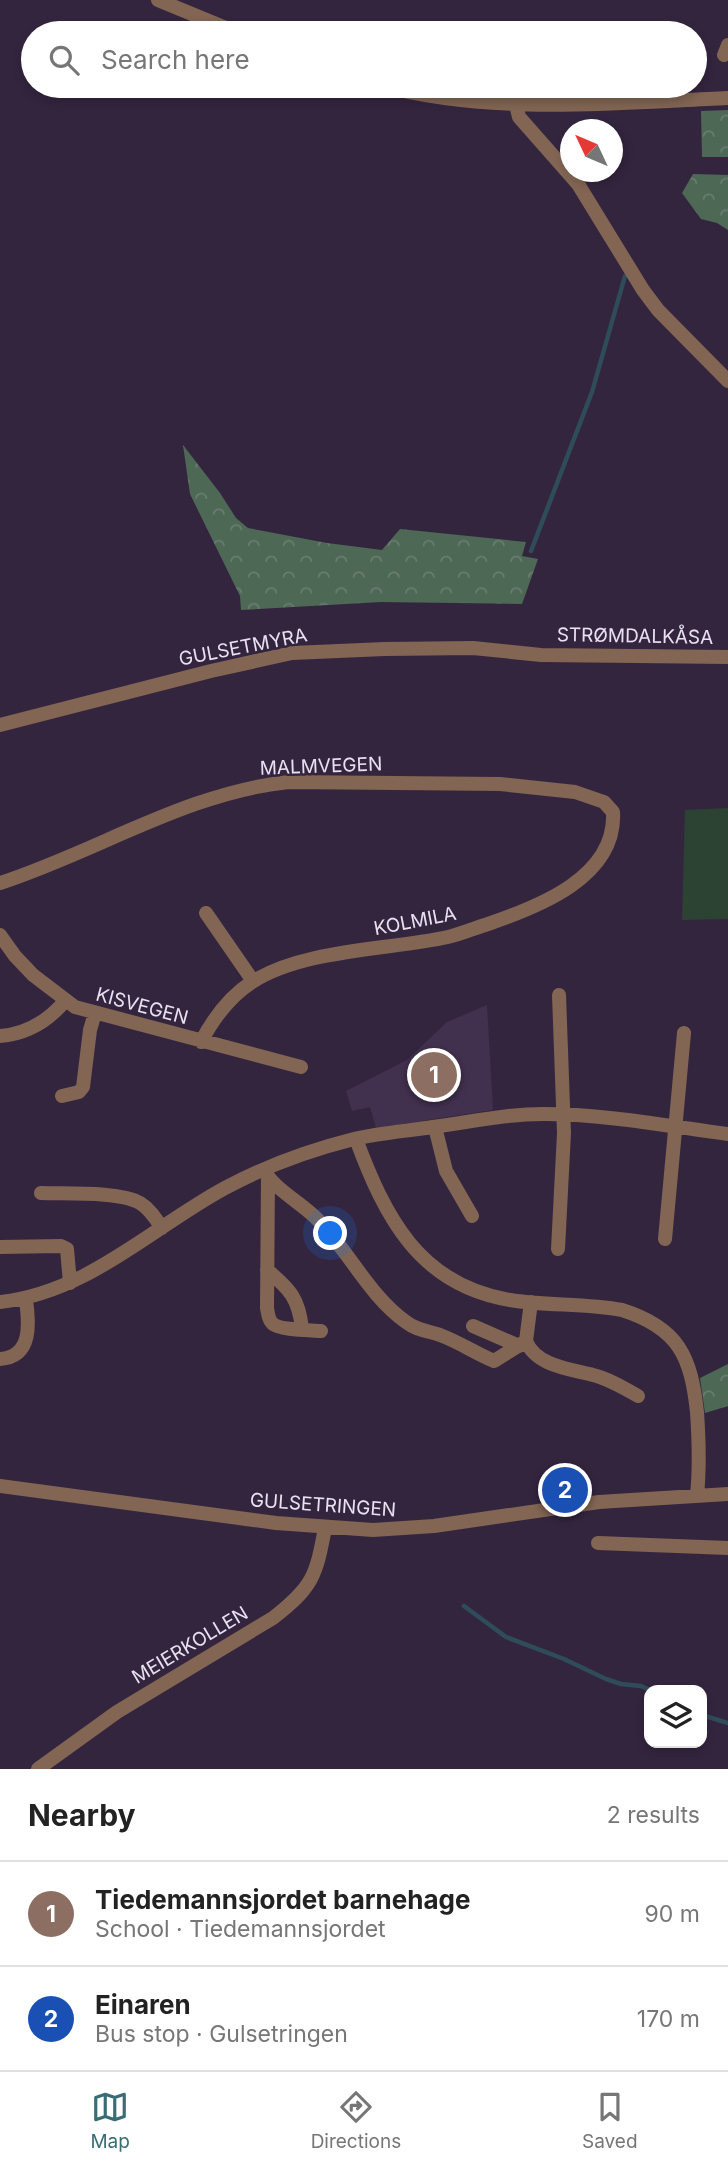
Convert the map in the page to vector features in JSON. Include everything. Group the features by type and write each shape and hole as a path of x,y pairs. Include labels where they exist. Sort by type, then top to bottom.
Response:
{"street":[{"path":"158,0 175,3 213,21"},
{"path":"450,98 516,105 728,98"},
{"path":"516,105 519,117 578,184 658,310 728,381"},
{"name":"GULSETMYRA","path":"0,725 292,653 473,649 541,654"},
{"name":"STRØMDALKÅSA","path":"541,654 728,657"},
{"name":"MALMVEGEN","path":"0,883 217,796 289,782 500,784 575,792 604,802 613,812"},
{"name":"KOLMILA","path":"201,1042 220,1010 253,981 304,962 346,952 450,937 533,909 586,874 596,864 612,827 613,812"},
{"path":"206,913 253,981"},
{"name":"KISVEGEN","path":"0,935 15,956 65,1001 95,1013 301,1067"},
{"path":"558,1249 563,1116 559,995"},
{"path":"0,1036 11,1035 46,1020 65,1001"},
{"path":"62,1096 79,1092 83,1087 90,1030 95,1013"},
{"path":"665,1239 684,1033"},
{"path":"0,1302 26,1300 70,1283 117,1258 226,1187 266,1174 302,1156 356,1139 492,1117 545,1114 728,1134"},
{"path":"435,1127 446,1171 472,1216"},
{"path":"356,1139 388,1215 406,1241 421,1256 455,1280 475,1290 511,1300 622,1310 652,1323 678,1346 694,1383 701,1457 697,1495"},
{"path":"266,1174 269,1319 280,1327 321,1331"},
{"path":"266,1174 317,1219 372,1289 417,1329 446,1338 494,1361 522,1344 531,1302"},
{"path":"41,1193 96,1195 136,1201 153,1215 162,1228"},
{"path":"0,1247 61,1246 67,1250 70,1283"},
{"path":"267,1270 283,1283 297,1301 302,1329"},
{"path":"0,1359 14,1355 29,1334 26,1300"},
{"path":"473,1326 522,1344 554,1365 603,1378 638,1396"},
{"name":"GULSETRINGEN","path":"0,1486 276,1523 325,1528 406,1529 587,1503 728,1494"},
{"name":"MEIERKOLLEN","path":"37,1769 117,1712 274,1618 289,1606 309,1586 315,1574 325,1528"},
{"path":"598,1543 728,1548"}],"shaded area":[{"path":"487,1005 493,1110 376,1128 370,1107 352,1111 346,1091 407,1060 447,1022"}],"green space":[{"path":"728,110 728,157 702,157 701,111"},
{"path":"693,174 728,175 728,230 717,223 701,219 682,193"},
{"path":"183,445 236,518 248,528 382,550 400,529 526,542 522,556 538,559 522,604 381,602 241,610 240,596 190,494"},
{"path":"728,808 728,919 682,920 685,810"},
{"path":"728,1364 728,1406 705,1413 700,1378"}],"waterway":[{"path":"531,551 592,392 625,276"},
{"path":"464,1606 506,1637 564,1659 606,1679 644,1687"},
{"path":"707,1717 728,1723"}],"place":[{"name":"Tiedemannsjordet barnehage","path":"434,1075"},
{"name":"Einaren","path":"565,1490"}]}
